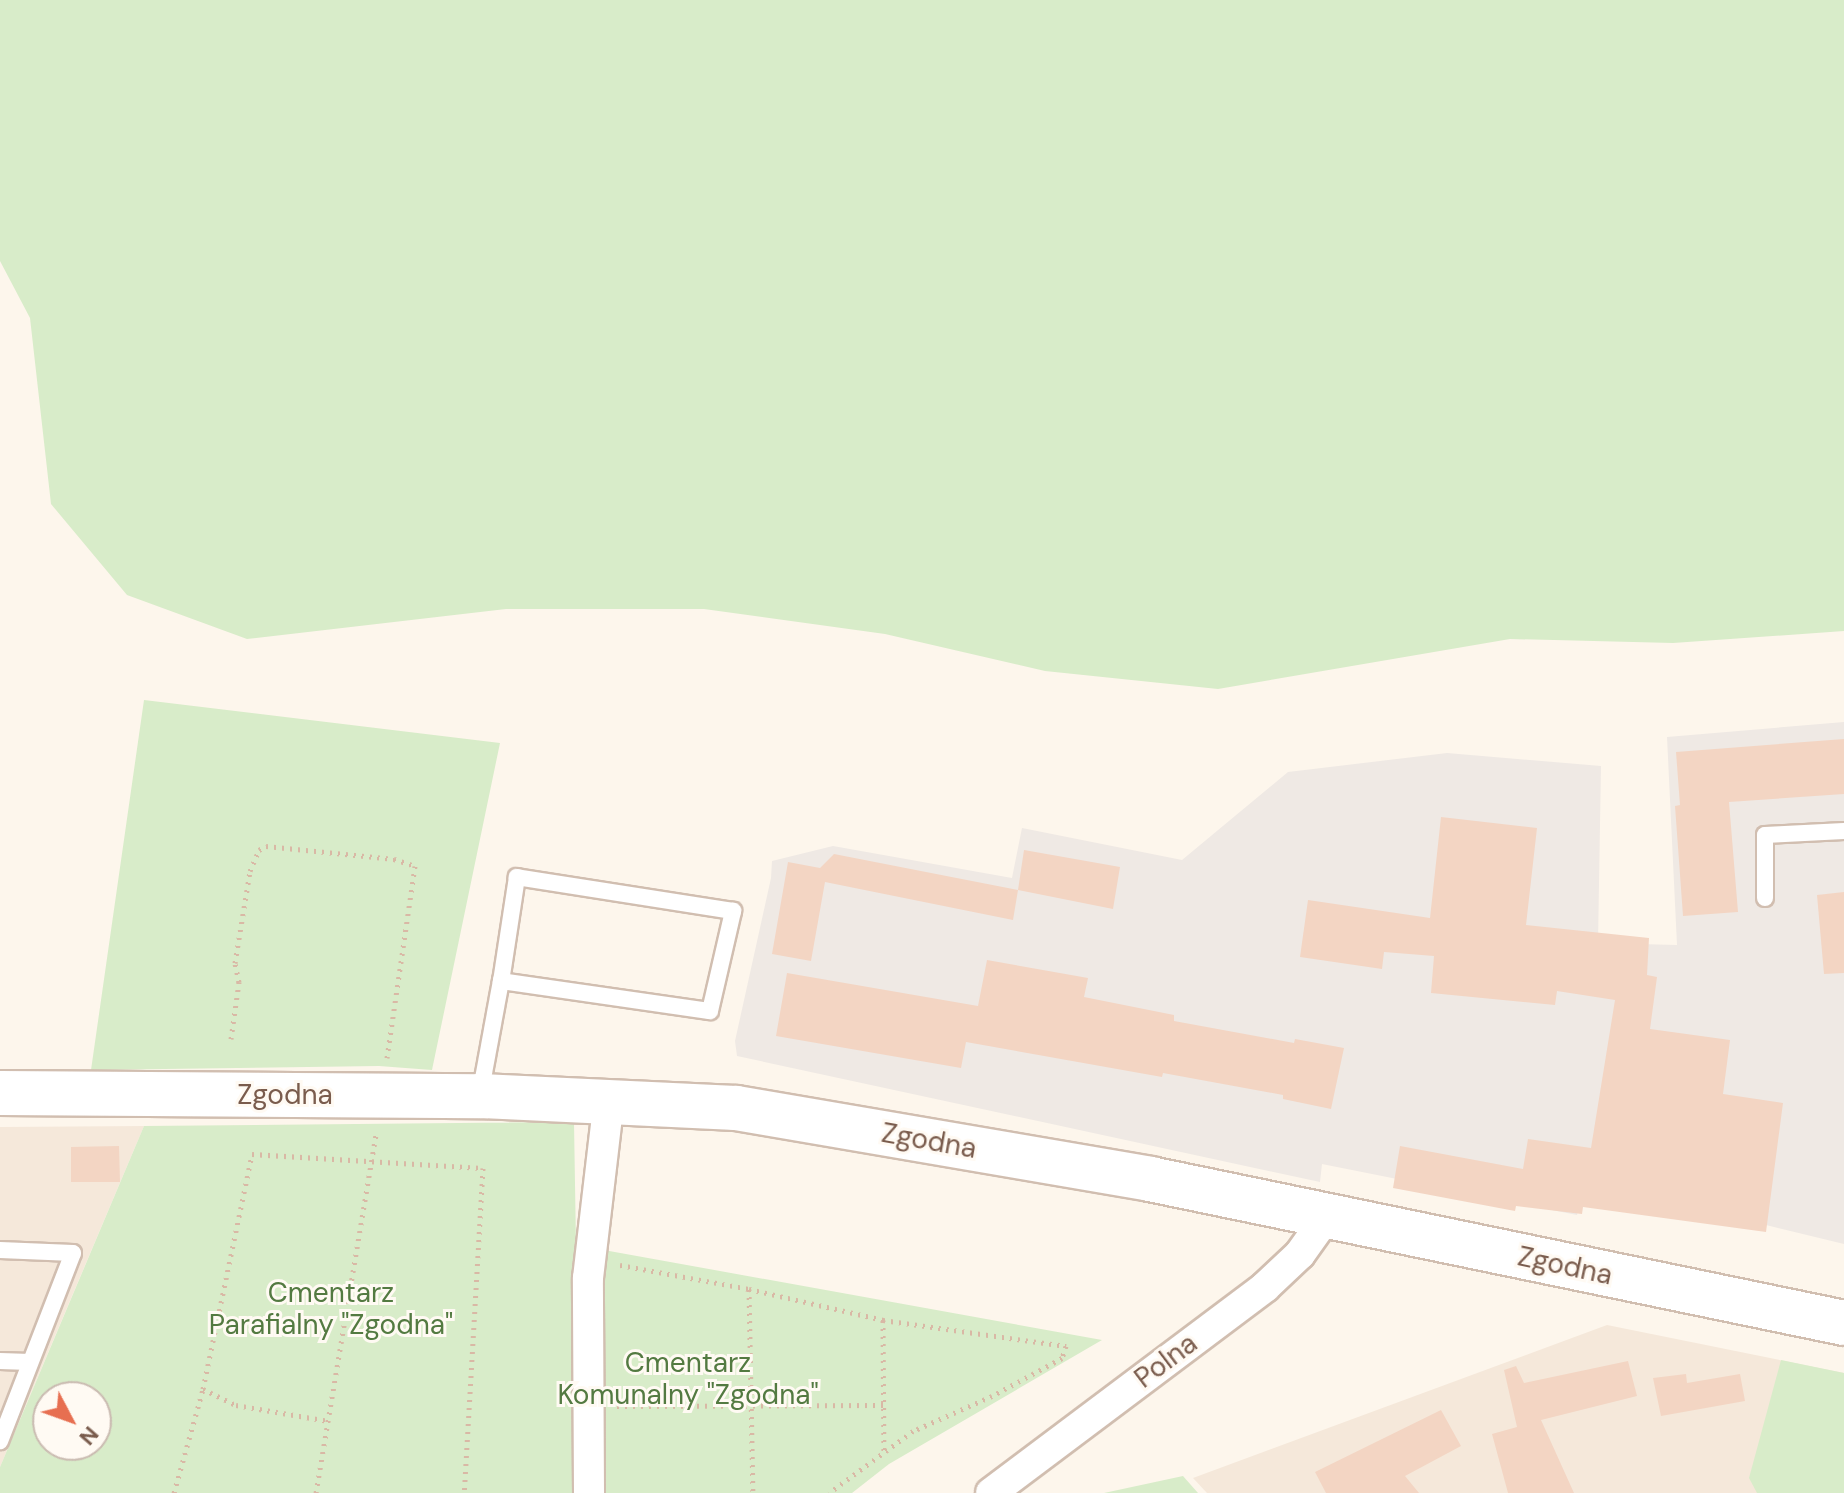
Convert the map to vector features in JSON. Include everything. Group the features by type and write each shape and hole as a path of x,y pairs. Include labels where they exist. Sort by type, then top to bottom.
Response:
{"street":[{"name":"Zgodna","path":"0,1093 480,1096 736,1108 1135,1177 1844,1323"},
{"path":"589,1493 588,1278 609,1100"},
{"name":"Polna","path":"991,1493 1265,1287 1300,1254 1327,1216"}],"lane":[{"path":"1765,898 1765,835 1844,831"},
{"path":"480,1096 517,877 733,911 710,1011 501,981"},
{"path":"0,1250 73,1253 0,1441"},
{"path":"0,1361 30,1362"}],"path":[{"path":"231,1039 239,982 235,963 250,871 259,850 266,846 406,861 415,866 386,1066"},
{"path":"316,1493 378,1124"},
{"path":"174,1493 203,1389 252,1154 483,1168 464,1493"},
{"path":"591,1260 749,1289 883,1320 1066,1346 1062,1358 992,1396 913,1431 829,1493"},
{"path":"749,1289 753,1493"},
{"path":"883,1320 884,1452"},
{"path":"203,1389 236,1405 329,1421"},
{"path":"588,1406 883,1405"}],"shaded area":[{"path":"1844,722 1844,1244 1766,1225 1582,1197 1577,1215 1322,1164 1320,1182 737,1056 735,1041 771,878 772,861 833,846 1012,878 1022,828 1182,860 1288,772 1447,753 1601,766 1598,943 1677,945 1667,737"},
{"path":"144,1126 36,1381 32,1381 32,1391 0,1467 0,1127"},
{"path":"1607,1325 1844,1373 1844,1493 1207,1493 1193,1478"}],"green space":[{"path":"0,0 1844,0 1844,631 1673,643 1510,639 1218,689 1045,671 885,634 704,609 506,609 247,639 127,595 51,504 30,318 0,261"},
{"path":"144,700 500,743 432,1070 379,1066 91,1070"},
{"name":"Cmentarz Parafialny \"Zgodna\"","path":"574,1122 576,1245 1102,1340 889,1464 852,1493 0,1493 0,1467 32,1391 32,1461 112,1461 112,1381 36,1381 144,1126"},
{"path":"1781,1360 1844,1373 1844,1493 1757,1493 1749,1478"},
{"path":"1183,1476 1198,1493 1104,1493"}],"building":[{"path":"1844,739 1844,794 1729,802 1738,912 1683,916 1675,806 1680,805 1676,752"},
{"path":"1441,817 1537,828 1526,925 1649,938 1647,975 1657,977 1650,1029 1730,1040 1723,1094 1783,1103 1766,1232 1583,1207 1582,1214 1516,1206 1515,1211 1393,1188 1400,1146 1523,1169 1528,1139 1591,1148 1615,1000 1557,991 1555,1005 1431,993 1434,956 1384,952 1382,969 1300,957 1308,900 1430,918"},
{"path":"1024,850 1120,867 1113,909 1018,890"},
{"path":"834,854 1018,890 1013,920 825,882 811,961 772,954 788,862 820,868"},
{"path":"1844,892 1844,973 1824,974 1817,895"},
{"path":"987,960 1088,978 1084,997 1174,1015 1174,1021 1294,1043 1295,1039 1344,1048 1331,1109 1283,1099 1283,1095 966,1042 961,1068 776,1036 787,973 978,1006"},
{"path":"119,1146 120,1182 71,1182 71,1147"},
{"path":"1628,1361 1637,1396 1541,1420 1574,1493 1508,1493 1492,1434 1517,1427 1504,1370 1516,1366 1524,1383"},
{"path":"1686,1374 1687,1383 1740,1374 1745,1401 1661,1416 1653,1378"},
{"path":"1441,1410 1461,1446 1405,1476 1419,1493 1326,1493 1315,1472"}],"park label":[{"name":"Cmentarz Komunalny \"Zgodna\"","path":"688,1379"}]}
